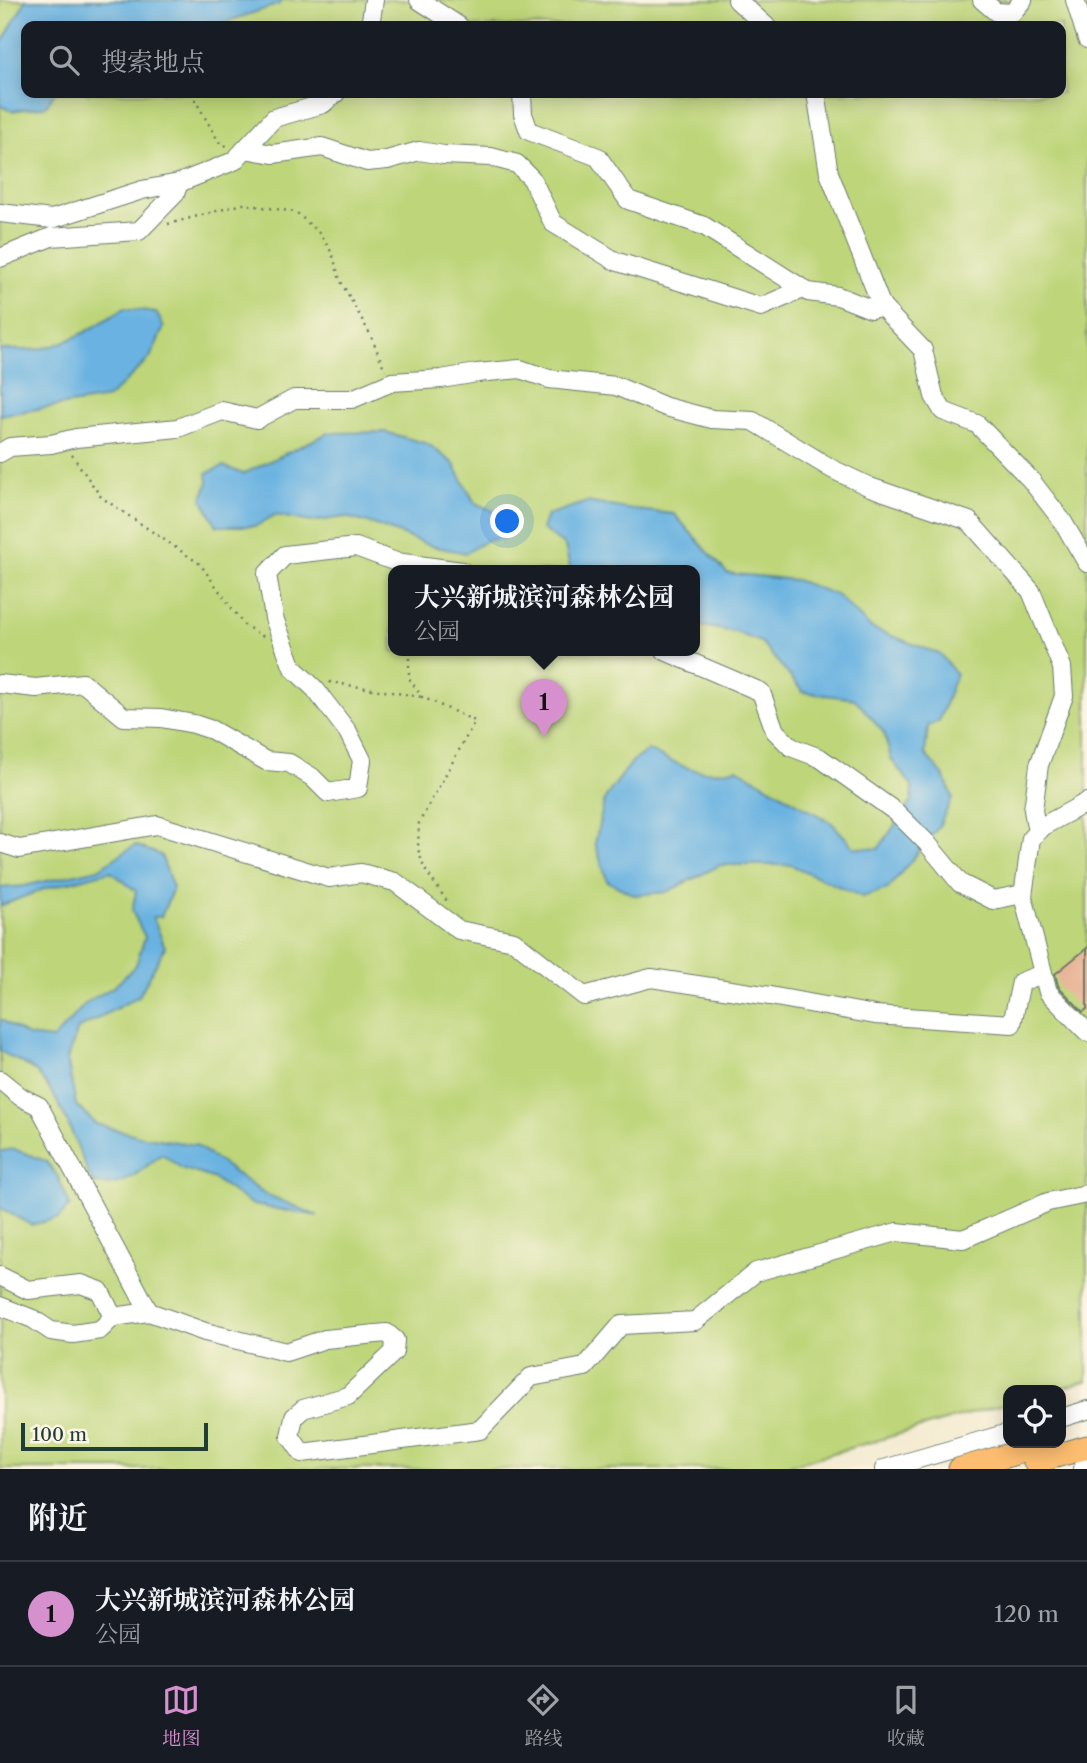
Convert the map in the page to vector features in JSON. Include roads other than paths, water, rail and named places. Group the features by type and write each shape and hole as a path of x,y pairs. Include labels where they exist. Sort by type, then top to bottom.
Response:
{"main road":[{"path":"1066,1438 1087,1432"},
{"path":"1012,1469 1087,1447"},
{"path":"960,1469 1034,1448"}],"street":[{"path":"371,21 373,0"},
{"path":"419,0 451,21"},
{"path":"737,0 760,21"},
{"path":"982,0 996,12 1012,13 1023,0"},
{"path":"1075,0 1087,39"},
{"path":"0,213 52,219 142,190 179,183 234,161 274,118 323,104 330,98"},
{"path":"522,98 528,131 597,157 628,200 704,226 808,292 838,296 872,309 881,307"},
{"path":"817,98 829,173 881,307 923,350 934,396 943,411 977,424 1030,479 1063,522 1087,563"},
{"path":"242,152 273,154 322,147 367,162 387,160 419,150 444,155 491,157 517,164 532,179 553,223 615,261 761,307 803,289"},
{"path":"0,258 51,237 139,231 175,194 179,183"},
{"path":"0,453 10,447 178,428 222,411 257,419 294,399 352,399 393,382 520,369 550,379 616,386 666,407 712,419 753,421 832,469 870,487 970,521 1031,591 1062,667 1064,696 1040,765 1033,810 1037,832"},
{"path":"0,684 36,688 83,683 124,717 161,718 194,724 212,730 266,761 289,763 312,777 328,793 358,788 362,760 348,732 315,689 293,668 274,618 267,574 285,555 356,547 396,562 418,565"},
{"path":"677,656 761,692 775,731 791,747 820,758 896,812 927,843 960,883 993,900 1023,894"},
{"path":"1087,802 1045,825 1031,838 1023,894 1048,992 1087,1032"},
{"path":"0,843 19,849 157,825 329,878 361,873 395,882 459,930 514,941 583,996 651,978 875,1015 1012,1024 1021,982 1042,974"},
{"path":"0,1080 21,1097 39,1105 149,1311"},
{"path":"0,1306 33,1319 51,1331 73,1334 100,1330 113,1317 149,1311 205,1332 286,1352 325,1339 387,1333 395,1340 394,1352 348,1396 303,1409 294,1417 290,1436 302,1453 480,1430 531,1377 585,1367 621,1325 695,1321 755,1272 897,1232 963,1239 1048,1202 1087,1194"},
{"path":"0,1276 28,1290 80,1284 100,1291 113,1317"},
{"path":"1066,1416 1087,1410"},
{"path":"884,1469 1003,1434"}],"water":[{"path":"26,0 282,0 280,4 229,21 21,21 21,98 51,98 46,106 12,111 0,106 0,46"},
{"path":"124,308 156,312 164,327 150,358 108,398 0,415 0,350 34,350 62,343"},
{"path":"385,432 428,444 453,463 475,503 511,519 504,528 504,538 487,540 466,553 431,546 373,524 345,517 311,522 275,515 256,526 217,526 202,499 208,482 207,473 224,466 243,474 328,433"},
{"path":"587,502 674,514 727,573 796,580 837,595 871,628 940,654 956,674 939,721 928,726 925,754 943,775 953,797 938,828 888,889 862,897 791,865 720,865 667,892 634,895 607,881 595,843 605,798 632,762 648,750 691,769 712,772 737,768 832,823 854,847 878,849 912,801 912,786 891,759 884,733 855,699 803,692 761,642 735,632 700,626 700,565 569,565 565,546 542,529 547,515"},
{"path":"135,845 161,855 173,888 161,917 153,917 165,947 139,996 78,1029 67,1059 76,1105 96,1124 140,1136 196,1145 263,1193 318,1216 253,1205 212,1178 181,1168 162,1154 138,1173 121,1182 102,1185 92,1182 63,1112 47,1086 34,1070 0,1051 0,1019 28,1036 53,1039 87,1002 115,986 136,965 145,937 132,911 136,891 110,871 44,889 0,906 0,888 24,886 98,869"},
{"path":"14,1149 46,1161 58,1177 70,1205 59,1218 31,1225 0,1208 0,1151"}],"place":[{"name":"大兴新城滨河森林公园","path":"544,737"}]}
